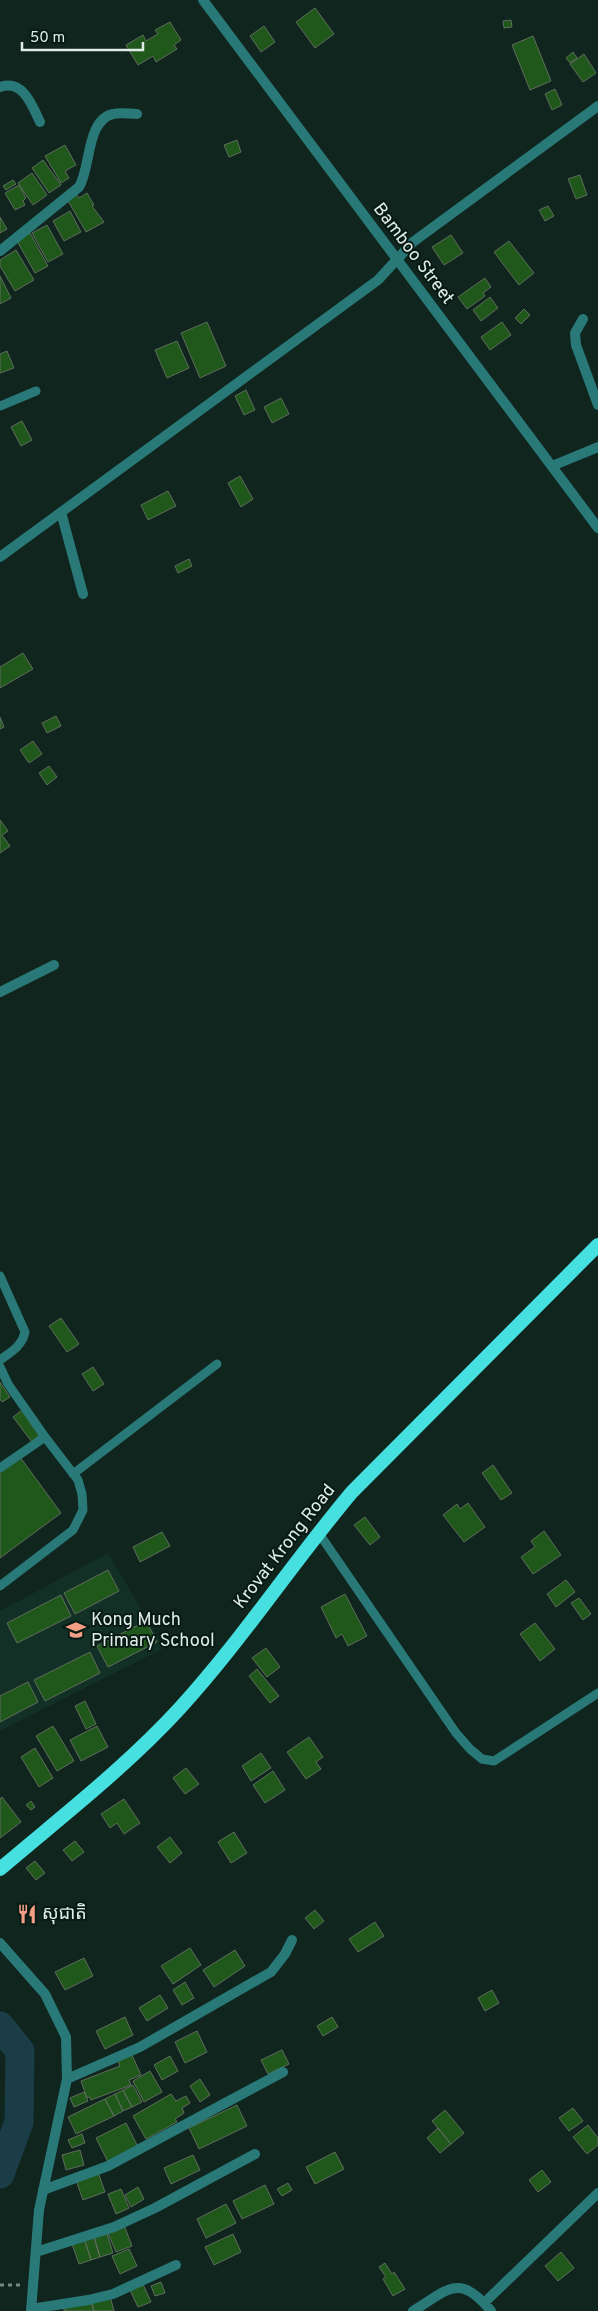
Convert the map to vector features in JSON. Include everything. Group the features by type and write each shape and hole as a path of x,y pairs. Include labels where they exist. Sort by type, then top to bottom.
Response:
{"highway":[{"name":"Krovat Krong Road","path":"0,1869 138,1750 179,1708 220,1661 318,1532 352,1492 598,1245"}],"street":[{"name":"Bamboo Street","path":"202,0 598,528"},
{"path":"0,87 13,85 19,87 32,104 40,122"},
{"path":"0,557 378,280 413,242 598,106"},
{"path":"0,251 80,187 85,178 92,137 103,119 111,114 137,114"},
{"path":"583,319 575,333 576,345 598,406"},
{"path":"552,466 598,447"},
{"path":"61,512 83,594"},
{"path":"0,992 54,965"},
{"path":"67,2079 140,2048 271,1972 292,1940"},
{"path":"0,1943 45,1994 66,2037 67,2079 43,2190 31,2310 113,2294 176,2265"},
{"path":"43,2190 108,2166 283,2072"},
{"path":"36,2252 74,2242 114,2227 155,2208 255,2154"},
{"path":"413,2311 452,2288 461,2287 478,2296 487,2307 598,2193"}],"lane":[{"path":"0,406 36,391"},
{"path":"0,1276 25,1332 23,1339 16,1348 0,1360"},
{"path":"73,1474 217,1364"},
{"path":"0,1367 8,1384 78,1480 82,1494 83,1510 73,1530 0,1586"},
{"path":"0,1468 45,1436"},
{"path":"318,1532 456,1733 482,1759 494,1761 598,1693"}],"path":[{"path":"0,2285 33,2284"}],"shaded area":[{"name":"Kong Much Primary School","path":"108,1553 164,1648 0,1731 0,1611"}],"building":[{"path":"315,8 334,34 315,48 296,22"},
{"path":"511,20 512,27 504,28 503,21"},
{"path":"170,22 181,40 174,45 177,49 156,62 153,56 138,65 126,45 143,35 146,41 158,34 155,30"},
{"path":"264,26 275,42 261,52 250,36"},
{"path":"533,36 551,81 530,90 512,45"},
{"path":"573,52 577,58 570,63 566,58"},
{"path":"584,54 596,73 583,82 570,64"},
{"path":"555,89 562,105 552,110 545,94"},
{"path":"237,140 241,152 229,157 224,145"},
{"path":"65,145 76,165 65,171 69,178 61,183 45,156"},
{"path":"43,160 61,185 49,193 32,168"},
{"path":"32,173 47,195 33,205 18,183"},
{"path":"580,175 587,195 576,199 568,179"},
{"path":"13,180 16,184 6,190 3,186"},
{"path":"19,185 26,198 23,201 25,205 15,210 5,193"},
{"path":"87,193 94,205 92,206 104,222 86,232 67,199 76,194 79,198"},
{"path":"548,206 554,216 545,221 539,210"},
{"path":"70,211 81,232 64,241 53,221"},
{"path":"0,217 7,229 0,233"},
{"path":"47,225 63,254 48,262 32,233"},
{"path":"30,233 48,266 35,273 17,241"},
{"path":"451,235 463,253 444,265 432,247"},
{"path":"509,241 534,273 519,285 494,252"},
{"path":"16,250 34,280 15,291 0,266 0,260"},
{"path":"0,276 11,298 0,304"},
{"path":"485,278 491,287 483,293 485,296 467,309 458,297"},
{"path":"490,297 498,308 481,321 473,310"},
{"path":"524,309 530,315 521,324 515,318"},
{"path":"207,322 226,366 200,378 181,333"},
{"path":"502,322 511,335 490,350 481,337"},
{"path":"177,341 189,368 167,378 155,350"},
{"path":"7,351 14,368 0,373 0,354"},
{"path":"246,390 255,410 244,415 235,396"},
{"path":"281,398 289,414 272,423 264,407"},
{"path":"22,421 32,440 21,446 11,427"},
{"path":"240,476 253,499 241,507 228,483"},
{"path":"168,491 176,506 148,520 141,505"},
{"path":"189,559 192,566 178,573 175,566"},
{"path":"23,653 33,669 0,688 0,667"},
{"path":"56,716 61,726 47,733 42,723"},
{"path":"0,717 4,727 0,729"},
{"path":"33,741 42,754 29,763 20,750"},
{"path":"49,766 57,777 47,785 39,773"},
{"path":"0,820 8,831 2,835 10,846 0,853"},
{"path":"61,1318 79,1344 67,1352 49,1326"},
{"path":"93,1367 104,1384 93,1391 82,1374"},
{"path":"0,1382 10,1397 2,1402 0,1399"},
{"path":"22,1410 40,1435 32,1442 13,1417"},
{"path":"20,1457 61,1513 0,1558 0,1472"},
{"path":"493,1465 512,1493 501,1500 482,1473"},
{"path":"468,1503 485,1527 464,1542 443,1515 457,1504 460,1509"},
{"path":"365,1517 380,1537 370,1545 354,1525"},
{"path":"544,1531 561,1555 533,1574 521,1557 535,1547 531,1541"},
{"path":"162,1532 170,1546 140,1562 133,1547"},
{"path":"108,1570 119,1591 75,1614 64,1593"},
{"path":"566,1580 575,1592 556,1607 547,1594"},
{"path":"345,1594 367,1636 348,1646 342,1634 336,1638 321,1607"},
{"path":"61,1595 71,1616 17,1643 7,1623"},
{"path":"579,1598 591,1614 583,1620 571,1603"},
{"path":"146,1621 157,1642 108,1667 97,1646"},
{"path":"535,1623 555,1649 540,1661 520,1634"},
{"path":"266,1648 280,1667 267,1677 252,1658"},
{"path":"90,1652 100,1673 45,1701 34,1680"},
{"path":"257,1669 279,1696 270,1703 249,1676"},
{"path":"28,1682 38,1702 0,1722 0,1696"},
{"path":"85,1701 96,1724 86,1729 75,1706"},
{"path":"53,1726 74,1761 57,1771 36,1736"},
{"path":"97,1726 108,1747 81,1761 70,1740"},
{"path":"309,1737 323,1757 316,1762 321,1769 306,1779 287,1752"},
{"path":"35,1748 53,1778 39,1787 21,1757"},
{"path":"261,1753 271,1768 251,1781 242,1766"},
{"path":"186,1768 199,1784 185,1794 173,1778"},
{"path":"273,1771 285,1790 265,1803 253,1785"},
{"path":"2,1797 21,1822 0,1838 0,1799"},
{"path":"124,1799 140,1823 124,1834 117,1823 110,1828 101,1814"},
{"path":"31,1801 35,1807 31,1810 26,1805"},
{"path":"234,1832 247,1853 231,1863 218,1842"},
{"path":"170,1837 182,1853 170,1863 157,1847"},
{"path":"75,1841 84,1852 72,1861 63,1850"},
{"path":"35,1861 45,1873 36,1880 26,1868"},
{"path":"315,1910 324,1921 314,1929 305,1918"},
{"path":"375,1922 384,1936 358,1952 349,1939"},
{"path":"190,1948 201,1965 173,1984 161,1966"},
{"path":"235,1950 245,1966 214,1987 203,1970"},
{"path":"84,1958 93,1976 65,1990 55,1972"},
{"path":"185,1982 194,1998 182,2005 173,1990"},
{"path":"492,1990 499,2003 485,2011 478,1998"},
{"path":"160,1995 168,2008 147,2021 139,2008"},
{"path":"125,2017 133,2035 105,2049 96,2031"},
{"path":"332,2017 338,2027 323,2036 317,2026"},
{"path":"197,2031 207,2052 185,2063 175,2042"},
{"path":"282,2050 289,2064 268,2074 261,2060"},
{"path":"131,2053 141,2075 129,2080 131,2085 91,2100 90,2097 87,2098 81,2081 120,2066 117,2059"},
{"path":"170,2056 178,2071 162,2080 154,2065"},
{"path":"150,2071 162,2092 144,2102 133,2081"},
{"path":"200,2079 210,2095 200,2102 190,2086"},
{"path":"133,2085 142,2102 132,2107 123,2090"},
{"path":"123,2090 132,2107 123,2111 115,2094"},
{"path":"84,2092 88,2101 74,2107 70,2098"},
{"path":"115,2094 123,2111 114,2116 105,2099"},
{"path":"171,2094 176,2101 186,2096 190,2103 182,2108 184,2113 175,2119 177,2122 146,2139 133,2116"},
{"path":"105,2099 114,2116 76,2134 68,2117"},
{"path":"237,2105 247,2126 199,2149 189,2128"},
{"path":"573,2108 583,2121 569,2131 559,2118"},
{"path":"445,2110 464,2133 451,2144 432,2121"},
{"path":"126,2123 138,2147 108,2162 96,2138"},
{"path":"588,2125 598,2138 598,2145 587,2154 573,2137"},
{"path":"438,2128 451,2144 440,2153 427,2138"},
{"path":"82,2134 85,2143 72,2148 68,2140"},
{"path":"80,2150 84,2165 66,2170 62,2155"},
{"path":"335,2152 344,2169 315,2184 306,2167"},
{"path":"193,2155 200,2170 171,2184 164,2168"},
{"path":"542,2170 551,2182 538,2192 529,2180"},
{"path":"98,2172 105,2192 83,2200 76,2180"},
{"path":"288,2183 292,2190 282,2196 277,2189"},
{"path":"265,2185 274,2204 242,2219 233,2201"},
{"path":"138,2187 144,2199 131,2207 125,2195"},
{"path":"121,2189 129,2208 116,2214 108,2194"},
{"path":"226,2204 236,2223 206,2238 197,2219"},
{"path":"124,2225 132,2246 116,2252 107,2231"},
{"path":"107,2234 113,2253 100,2257 94,2237"},
{"path":"233,2234 241,2252 214,2265 205,2247"},
{"path":"94,2237 100,2257 91,2260 85,2241"},
{"path":"85,2241 91,2260 79,2264 72,2244"},
{"path":"129,2249 137,2266 120,2274 112,2256"},
{"path":"561,2252 574,2268 558,2281 545,2266"},
{"path":"385,2263 392,2274 394,2272 405,2289 393,2296 383,2279 386,2277 379,2267"},
{"path":"142,2282 151,2302 138,2307 129,2288"},
{"path":"161,2282 165,2293 155,2296 151,2286"},
{"path":"110,2296 114,2311 94,2311 91,2301"},
{"path":"91,2301 94,2311 64,2311 64,2309"}],"waterway":[{"path":"0,2026 20,2051 19,2122 0,2174"}],"place":[{"name":"Kong Much Primary School","path":"76,1630"},
{"name":"សុជាតិ","path":"27,1914"}]}
